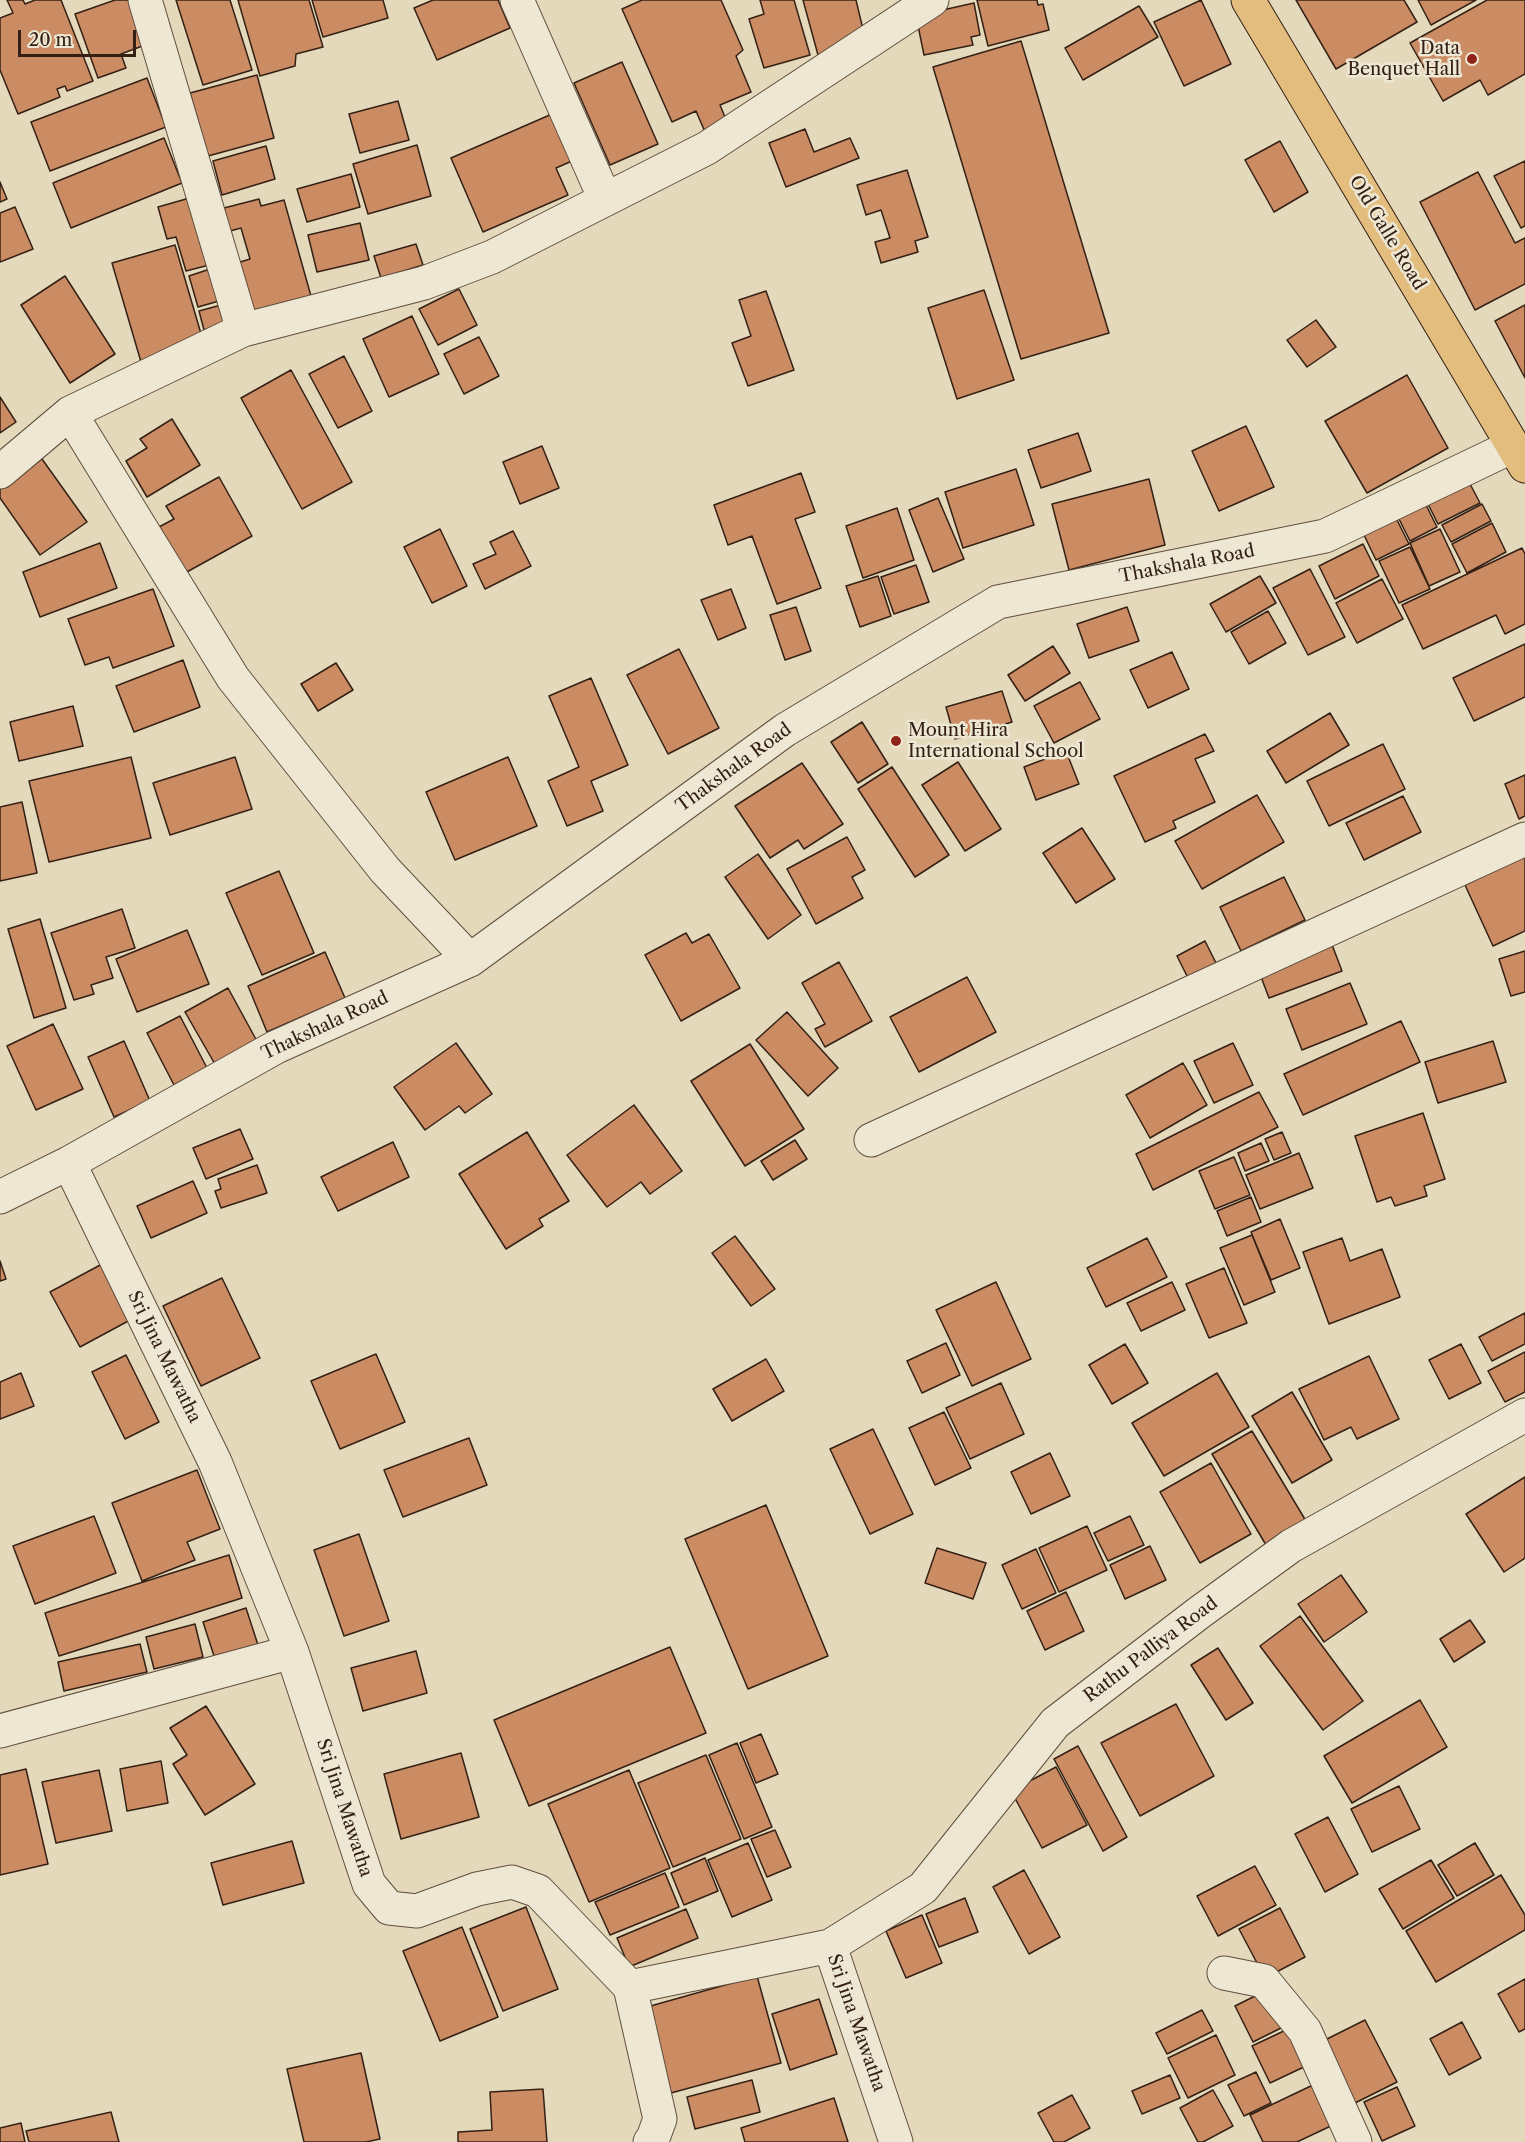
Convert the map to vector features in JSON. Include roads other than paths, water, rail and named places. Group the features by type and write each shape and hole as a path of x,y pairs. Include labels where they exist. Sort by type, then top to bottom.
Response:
{"highway":[{"name":"Old Galle Road","path":"1248,0 1519,456"}],"street":[{"path":"145,0 243,330"},
{"path":"517,0 605,199"},
{"path":"0,472 70,413 243,330 424,283 492,257 707,148 932,0"},
{"path":"70,413 233,678 385,870 470,960"},
{"name":"Thakshala Road","path":"0,1197 69,1163 276,1047 470,960 785,730 998,602 1325,536 1519,456"},
{"path":"871,1140 1525,839"},
{"name":"Sri Jina Mawatha","path":"69,1163 215,1462 292,1652 369,1884 388,1908 417,1911 477,1889 512,1882 538,1891 630,1987 830,1946 896,2142"},
{"name":"Rathu Palliya Road","path":"830,1946 923,1888 1055,1723 1200,1612 1291,1546 1525,1415"},
{"path":"0,1731 292,1652"},
{"path":"1224,1972 1264,1981 1305,2031 1355,2142"},
{"path":"630,1987 660,2119 650,2142"}],"place":[{"name":"Data Benquet Hall","path":"1472,59"},
{"name":"Mount Hira International School","path":"896,741"}]}
